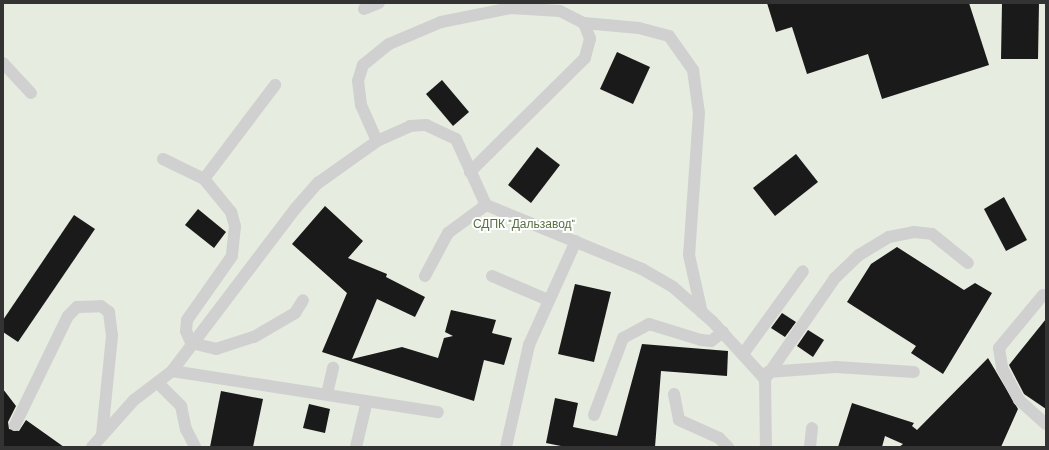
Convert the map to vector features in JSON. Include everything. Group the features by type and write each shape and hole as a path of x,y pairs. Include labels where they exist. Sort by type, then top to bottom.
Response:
{"lane":[{"path":"364,9 379,3"},
{"path":"377,140 361,105 358,81 363,66 389,44 442,22 512,8 560,11 584,23 639,28 669,36 693,70 699,113 689,255 702,313"},
{"path":"470,172 585,58 590,39 584,23"},
{"path":"3,63 31,93"},
{"path":"204,179 275,85"},
{"path":"92,447 134,400 172,371 191,343 318,183 377,140 410,126 426,125 442,130 456,139 486,205 642,269 673,287 723,332 742,354 766,375 836,367 914,372"},
{"path":"163,159 204,179 231,212 235,226 232,256 188,320 186,331 191,343"},
{"path":"425,276 448,233 486,205"},
{"path":"766,447 766,375 835,278 860,255 889,237 914,232 932,234 968,263"},
{"path":"506,447 529,345 548,300 576,241"},
{"path":"742,354 803,271"},
{"path":"492,276 548,300"},
{"path":"1043,295 999,348 1002,368 1019,400 1046,424"},
{"path":"191,343 216,349 254,338 295,313 303,300"},
{"path":"15,425 68,316 77,307 101,306 109,312 112,336 102,435"},
{"path":"594,415 619,344 629,334 649,324 701,340 711,341 723,332"},
{"path":"327,394 333,368"},
{"path":"172,371 438,412"},
{"path":"158,383 181,406 186,429 195,447"},
{"path":"674,394 679,420 719,438 728,447"},
{"path":"356,447 367,402"},
{"path":"810,447 812,428"}],"green space":[{"name":"СДПК \"Дальзавод\"","path":"3,3 1046,3 1046,447 3,447"}],"building":[{"path":"767,3 969,3 989,65 882,99 868,54 807,74 792,27 776,32"},
{"path":"1002,3 1039,3 1038,59 1001,59"},
{"path":"617,52 650,67 633,104 600,89"},
{"path":"442,80 469,112 453,126 426,94"},
{"path":"537,147 560,165 531,203 508,185"},
{"path":"796,154 818,182 775,216 753,188"},
{"path":"1004,197 1027,240 1006,251 984,209"},
{"path":"325,206 363,241 348,258 387,274 386,277 425,297 415,317 377,299 352,359 402,347 438,358 444,338 453,336 445,332 451,310 496,320 492,333 512,338 504,365 484,360 474,401 322,352 347,293 292,244"},
{"path":"198,209 226,232 214,248 185,225"},
{"path":"74,215 95,229 18,342 3,332 3,320"},
{"path":"897,247 964,290 975,283 992,293 943,374 911,353 916,346 847,302 871,264"},
{"path":"575,284 611,292 594,362 558,354"},
{"path":"782,313 796,322 785,337 771,328"},
{"path":"1046,319 1046,409 1024,394 1009,365"},
{"path":"808,330 824,340 813,357 797,346"},
{"path":"642,344 728,351 727,376 661,371 655,447 566,447 546,443 555,398 578,403 573,427 617,436"},
{"path":"988,358 1018,409 1001,447 899,447 903,444 885,436 882,447 838,447 852,403 914,423 912,426 917,430"},
{"path":"3,389 16,406 8,422 9,429 19,431 26,420 64,447 3,447"},
{"path":"221,391 263,399 253,447 210,447"},
{"path":"309,404 330,409 325,433 303,428"}]}
